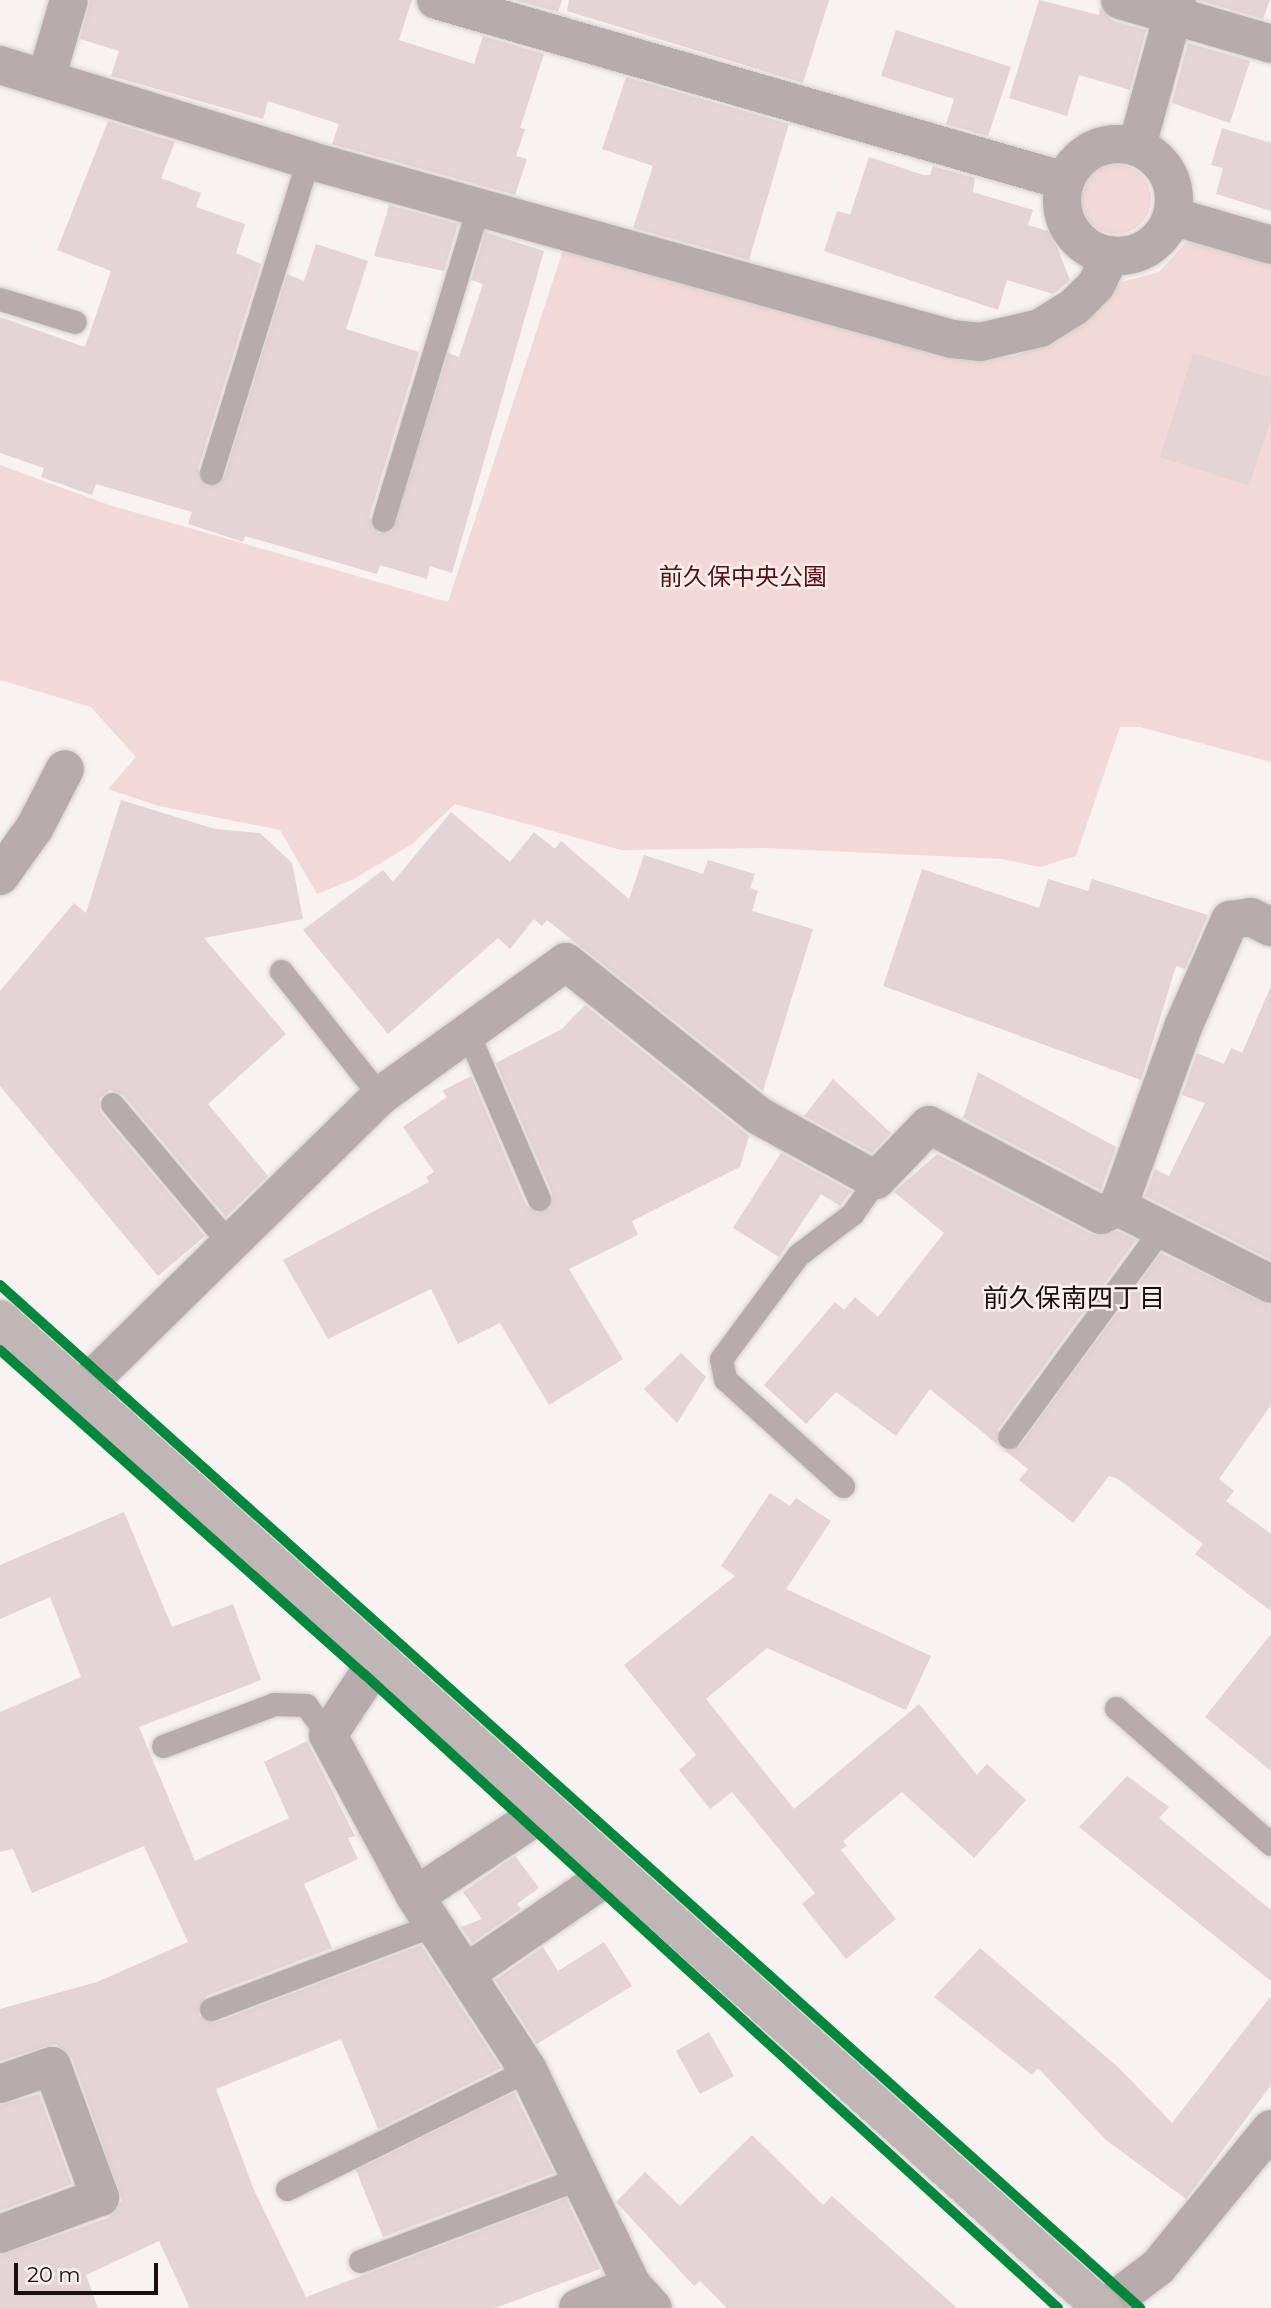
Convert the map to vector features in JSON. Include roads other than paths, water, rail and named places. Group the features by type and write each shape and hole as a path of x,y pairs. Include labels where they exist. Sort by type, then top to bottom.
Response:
{"street":[{"path":"46,79 69,0"},
{"path":"436,0 1065,181"},
{"path":"1120,0 1175,8 1271,44"},
{"path":"1137,146 1175,8"},
{"path":"0,65 308,160 939,335 980,342 1040,328 1074,307 1096,285 1110,256"},
{"path":"1121,144 1137,146 1158,159 1169,177 1172,216 1162,238 1146,250 1110,256 1073,234 1066,219 1065,181 1088,152 1121,144"},
{"path":"1172,216 1271,245"},
{"path":"0,876 35,827 65,769"},
{"path":"80,1391 380,1097 467,1031 566,962 759,1116 876,1180 929,1125 1101,1215 1118,1207 1183,1027 1230,920 1251,917 1271,927"},
{"path":"1118,1207 1160,1231 1271,1284"},
{"path":"0,1319 1103,2308 1158,2267 1271,2129"},
{"path":"379,1658 328,1735 425,1910 468,1972 528,2070 580,2178 643,2297 578,2308"},
{"path":"425,1910 546,1810"},
{"path":"468,1972 615,1871"},
{"path":"0,2084 52,2066 100,2197 0,2234"}],"lane":[{"path":"211,474 308,160"},
{"path":"383,520 478,207"},
{"path":"0,299 75,322"},
{"path":"281,971 380,1097"},
{"path":"467,1031 539,1199"},
{"path":"112,1104 229,1243"},
{"path":"844,1486 725,1379 721,1359 798,1255 852,1214 876,1180"},
{"path":"1009,1437 1160,1231"},
{"path":"163,1746 274,1704 306,1705 328,1735"},
{"path":"1116,1708 1271,1844"},
{"path":"211,2010 425,1910"},
{"path":"287,2189 528,2070"},
{"path":"360,2261 580,2178"}],"district":[{"name":"前久保南四丁目","path":"1074,1299"}],"park label":[{"name":"前久保中央公園","path":"743,577"}]}
